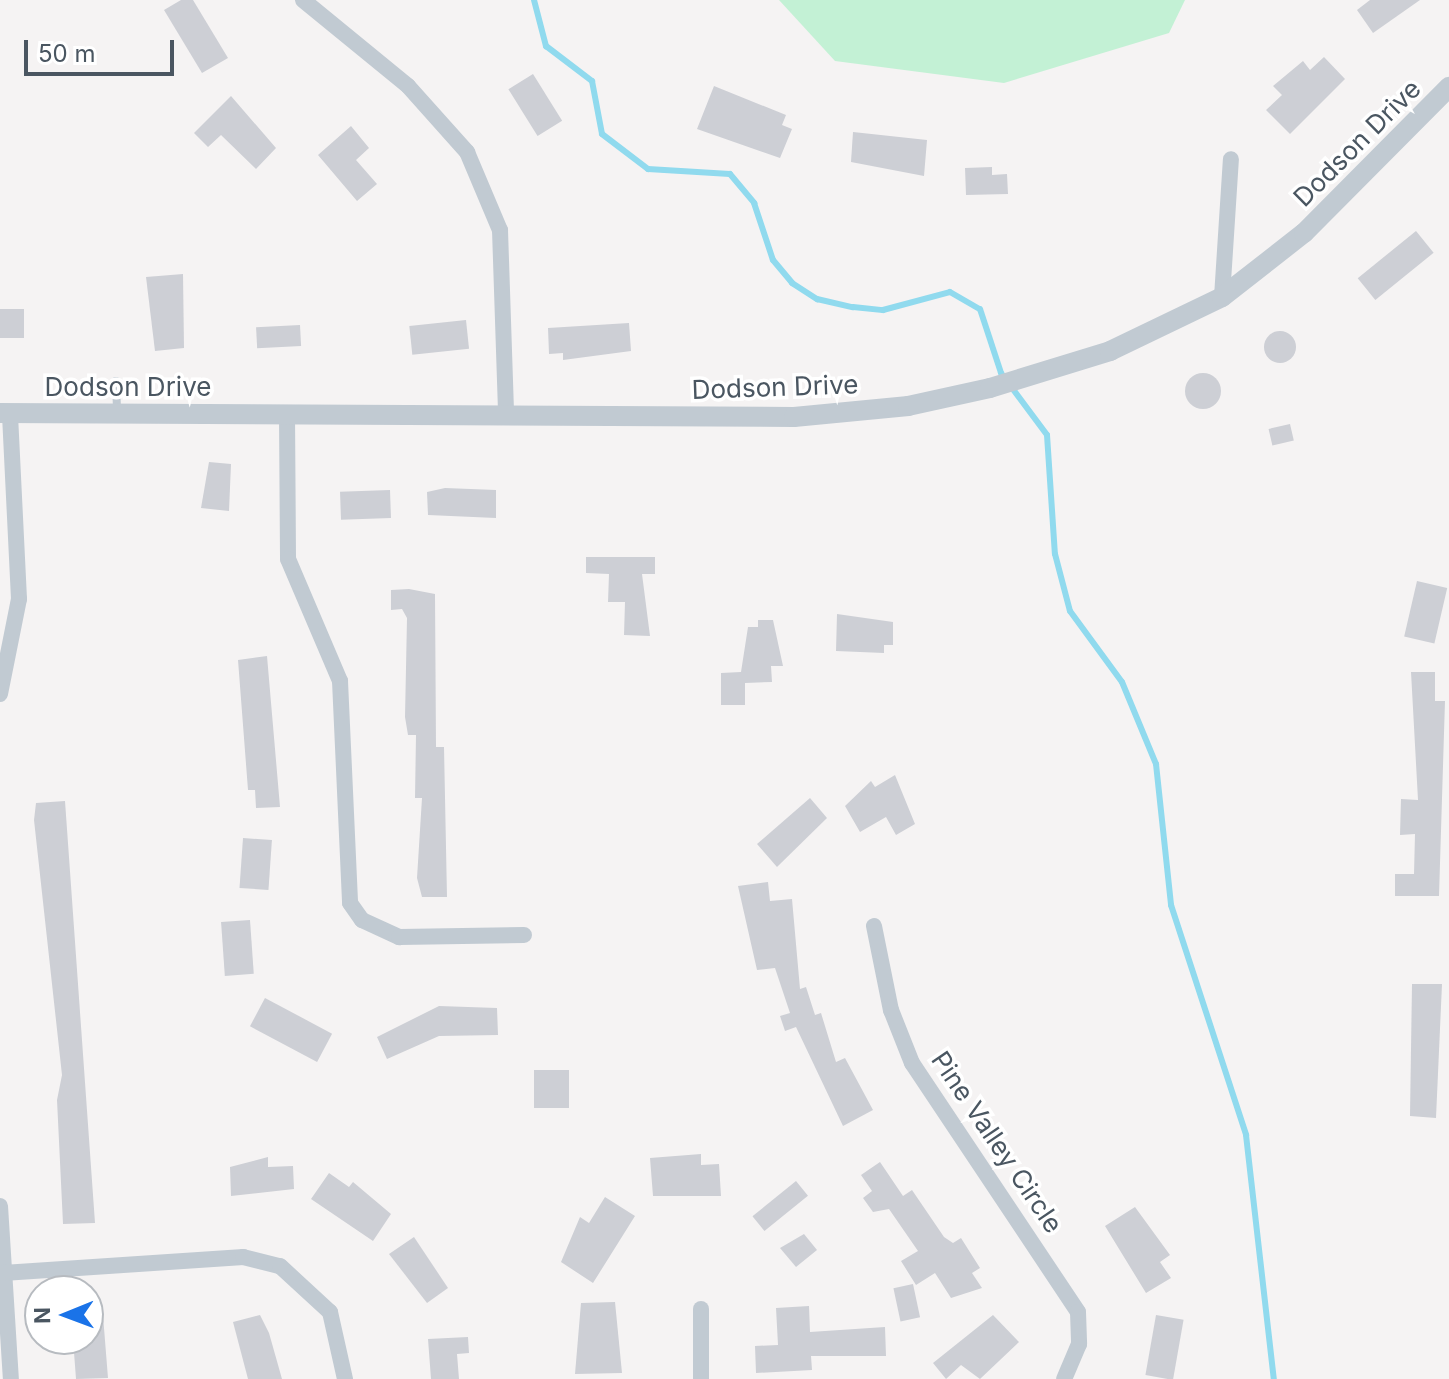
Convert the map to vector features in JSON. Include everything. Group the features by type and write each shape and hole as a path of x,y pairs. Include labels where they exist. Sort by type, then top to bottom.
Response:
{"street":[{"path":"303,0 434,110 473,165 500,230 506,415"},
{"name":"Dodson Drive","path":"5,413 794,417 908,406 1110,351 1222,297 1304,233 1449,87"},
{"path":"1222,297 1231,159"},
{"path":"0,694 19,599 5,413"},
{"path":"287,414 288,559 340,681 350,903 362,920 399,937 524,935"},
{"name":"Pine Valley Circle","path":"874,926 891,1010 912,1063 1078,1312 1079,1344 1064,1379"},
{"path":"0,1206 11,1379"},
{"path":"3,1273 243,1257 280,1266 330,1312 345,1379"},
{"path":"701,1309 701,1379"}],"lane":[{"path":"116,381 117,413"}],"green space":[{"path":"779,0 1185,0 1169,33 1004,83 835,61"}],"building":[{"path":"181,0 193,0 228,58 202,73 164,10"},
{"path":"1370,0 1420,0 1373,33 1357,10"},
{"path":"1324,57 1345,79 1290,134 1266,110 1282,95 1273,86 1303,61 1310,70"},
{"path":"533,74 562,121 538,136 508,89"},
{"path":"714,86 786,115 782,125 792,129 780,158 697,129"},
{"path":"231,96 276,148 256,169 221,135 208,147 194,133"},
{"path":"351,126 369,148 356,160 377,184 357,201 318,155"},
{"path":"853,132 927,140 924,176 851,162"},
{"path":"992,167 992,175 1007,174 1008,194 966,195 965,168"},
{"path":"1416,231 1434,253 1375,300 1358,278"},
{"path":"183,274 184,348 155,351 146,277"},
{"path":"0,309 24,309 24,338 0,338"},
{"path":"466,320 469,349 412,355 409,326"},
{"path":"629,323 631,351 563,360 563,353 549,354 548,328"},
{"path":"300,325 301,346 257,348 256,327"},
{"path":"1280,331 1291,336 1296,347 1291,358 1280,363 1269,358 1264,347 1269,336"},
{"path":"1203,373 1216,378 1221,391 1216,404 1203,409 1190,404 1185,391 1190,378"},
{"path":"1290,424 1294,441 1272,446 1269,429"},
{"path":"209,462 231,464 229,511 201,508"},
{"path":"445,488 496,490 496,518 428,515 427,492"},
{"path":"390,490 391,518 341,520 340,492"},
{"path":"586,557 655,557 655,574 642,574 650,636 624,635 625,602 608,602 609,574 586,573"},
{"path":"1417,581 1447,588 1434,644 1404,637"},
{"path":"409,589 435,594 436,747 444,747 447,897 422,897 417,878 422,798 415,798 416,735 408,735 405,717 407,618 402,609 391,610 391,590"},
{"path":"837,614 893,622 893,645 884,645 884,653 836,651"},
{"path":"758,620 773,620 783,666 771,666 772,682 745,683 745,705 721,705 721,673 741,672 748,627 758,627"},
{"path":"267,656 280,807 256,808 255,790 248,790 238,660"},
{"path":"1411,672 1435,672 1435,701 1445,701 1439,896 1395,896 1395,874 1414,874 1415,834 1400,835 1401,799 1418,800"},
{"path":"895,775 915,824 896,835 886,817 860,832 845,806 871,781 875,787"},
{"path":"810,798 827,818 777,867 757,844"},
{"path":"65,801 95,1223 63,1224 57,1100 62,1075 34,820 36,803"},
{"path":"243,838 272,840 268,890 240,888"},
{"path":"768,882 770,901 792,899 800,989 806,987 815,1015 821,1013 836,1062 845,1058 873,1110 843,1126 796,1027 785,1031 780,1016 790,1013 775,968 757,970 738,886"},
{"path":"250,920 254,974 225,976 221,922"},
{"path":"1412,984 1442,984 1436,1118 1410,1116"},
{"path":"265,998 332,1034 317,1062 250,1026"},
{"path":"439,1006 497,1008 498,1035 439,1036 387,1059 377,1037"},
{"path":"534,1070 569,1070 569,1108 534,1108"},
{"path":"701,1154 701,1165 719,1164 721,1196 653,1196 650,1158"},
{"path":"268,1157 268,1167 293,1166 294,1189 231,1196 230,1167"},
{"path":"880,1162 903,1196 912,1190 944,1237 953,1243 961,1238 980,1268 972,1273 982,1288 951,1298 935,1273 916,1285 901,1261 918,1251 889,1209 873,1212 863,1198 872,1191 861,1175"},
{"path":"329,1173 349,1187 353,1182 391,1214 373,1241 311,1199"},
{"path":"796,1181 808,1196 764,1231 752,1216"},
{"path":"605,1197 635,1216 593,1283 561,1262 580,1217 589,1223"},
{"path":"1135,1207 1170,1255 1160,1262 1171,1278 1146,1293 1105,1226"},
{"path":"804,1234 817,1250 796,1267 780,1248"},
{"path":"414,1237 448,1288 427,1303 389,1254"},
{"path":"913,1284 920,1317 901,1321 893,1288"},
{"path":"615,1302 622,1373 575,1374 581,1303"},
{"path":"809,1306 810,1332 885,1327 886,1356 811,1356 812,1370 756,1373 755,1346 778,1345 776,1308"},
{"path":"260,1315 269,1333 282,1379 248,1379 233,1322"},
{"path":"993,1315 1019,1342 980,1379 961,1365 946,1379 933,1363"},
{"path":"1156,1315 1184,1320 1173,1379 1145,1375"},
{"path":"104,1328 108,1378 76,1379 74,1355 104,1355"},
{"path":"468,1337 469,1353 457,1354 459,1379 431,1379 428,1339"}],"waterway":[{"path":"534,0 546,46 592,81 602,134 648,169 730,174 754,203 773,260 792,283 817,299 853,307 883,310 950,292 980,309 1001,373 1047,435 1055,554 1070,611 1122,682 1156,764 1171,905 1246,1135 1274,1379"}]}
